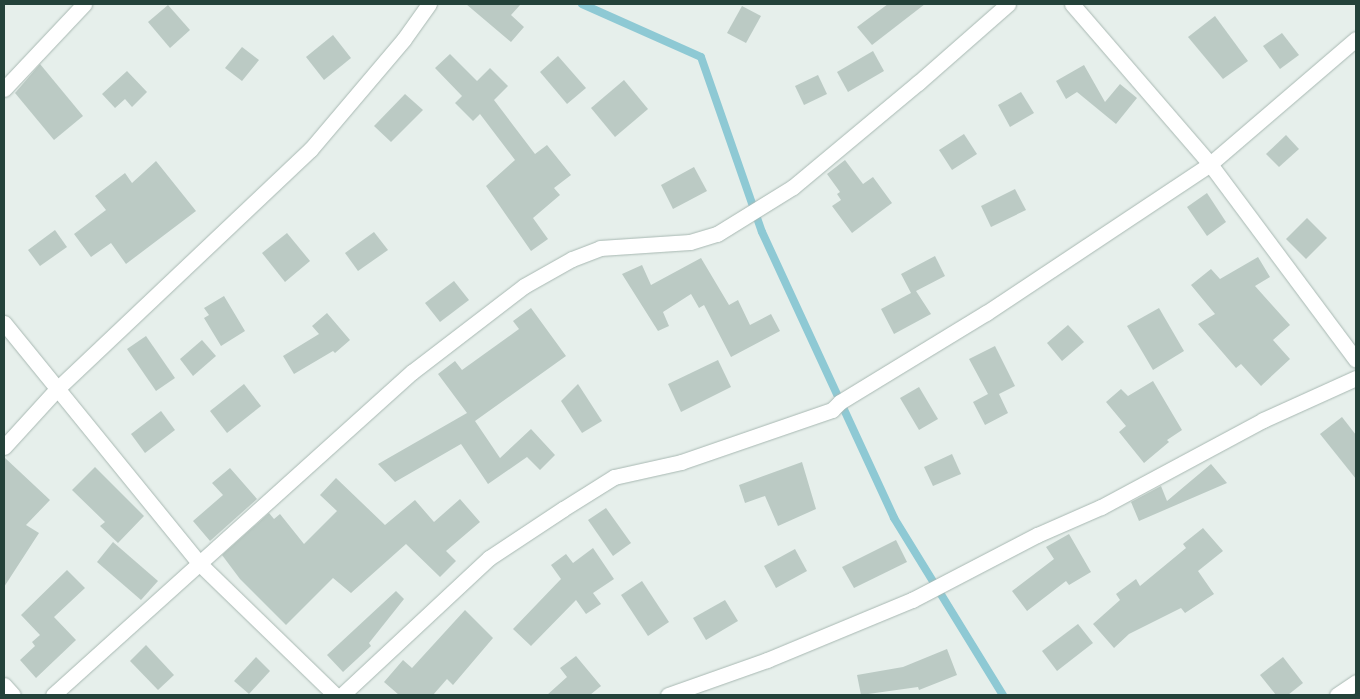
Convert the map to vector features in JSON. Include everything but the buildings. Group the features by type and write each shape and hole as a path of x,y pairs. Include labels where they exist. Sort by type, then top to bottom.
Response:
{"street":[{"path":"4,89 84,4"},
{"path":"4,447 57,389 310,150 404,39 429,4"},
{"path":"53,695 412,372 524,286 572,259 600,248 690,242 717,234 793,187 918,84 1008,4"},
{"path":"1072,4 1210,164 1356,360"},
{"path":"342,695 489,558 614,477 681,462 832,410 848,397 986,313 1210,164 1356,38"},
{"path":"4,323 200,564 335,695"},
{"path":"668,695 767,660 927,593 1037,535 1101,508 1263,420 1356,378"},
{"path":"1337,695 1356,682"},
{"path":"4,685 13,695"}],"waterway":[{"path":"582,4 701,57 762,232 894,518 1003,695"}]}
